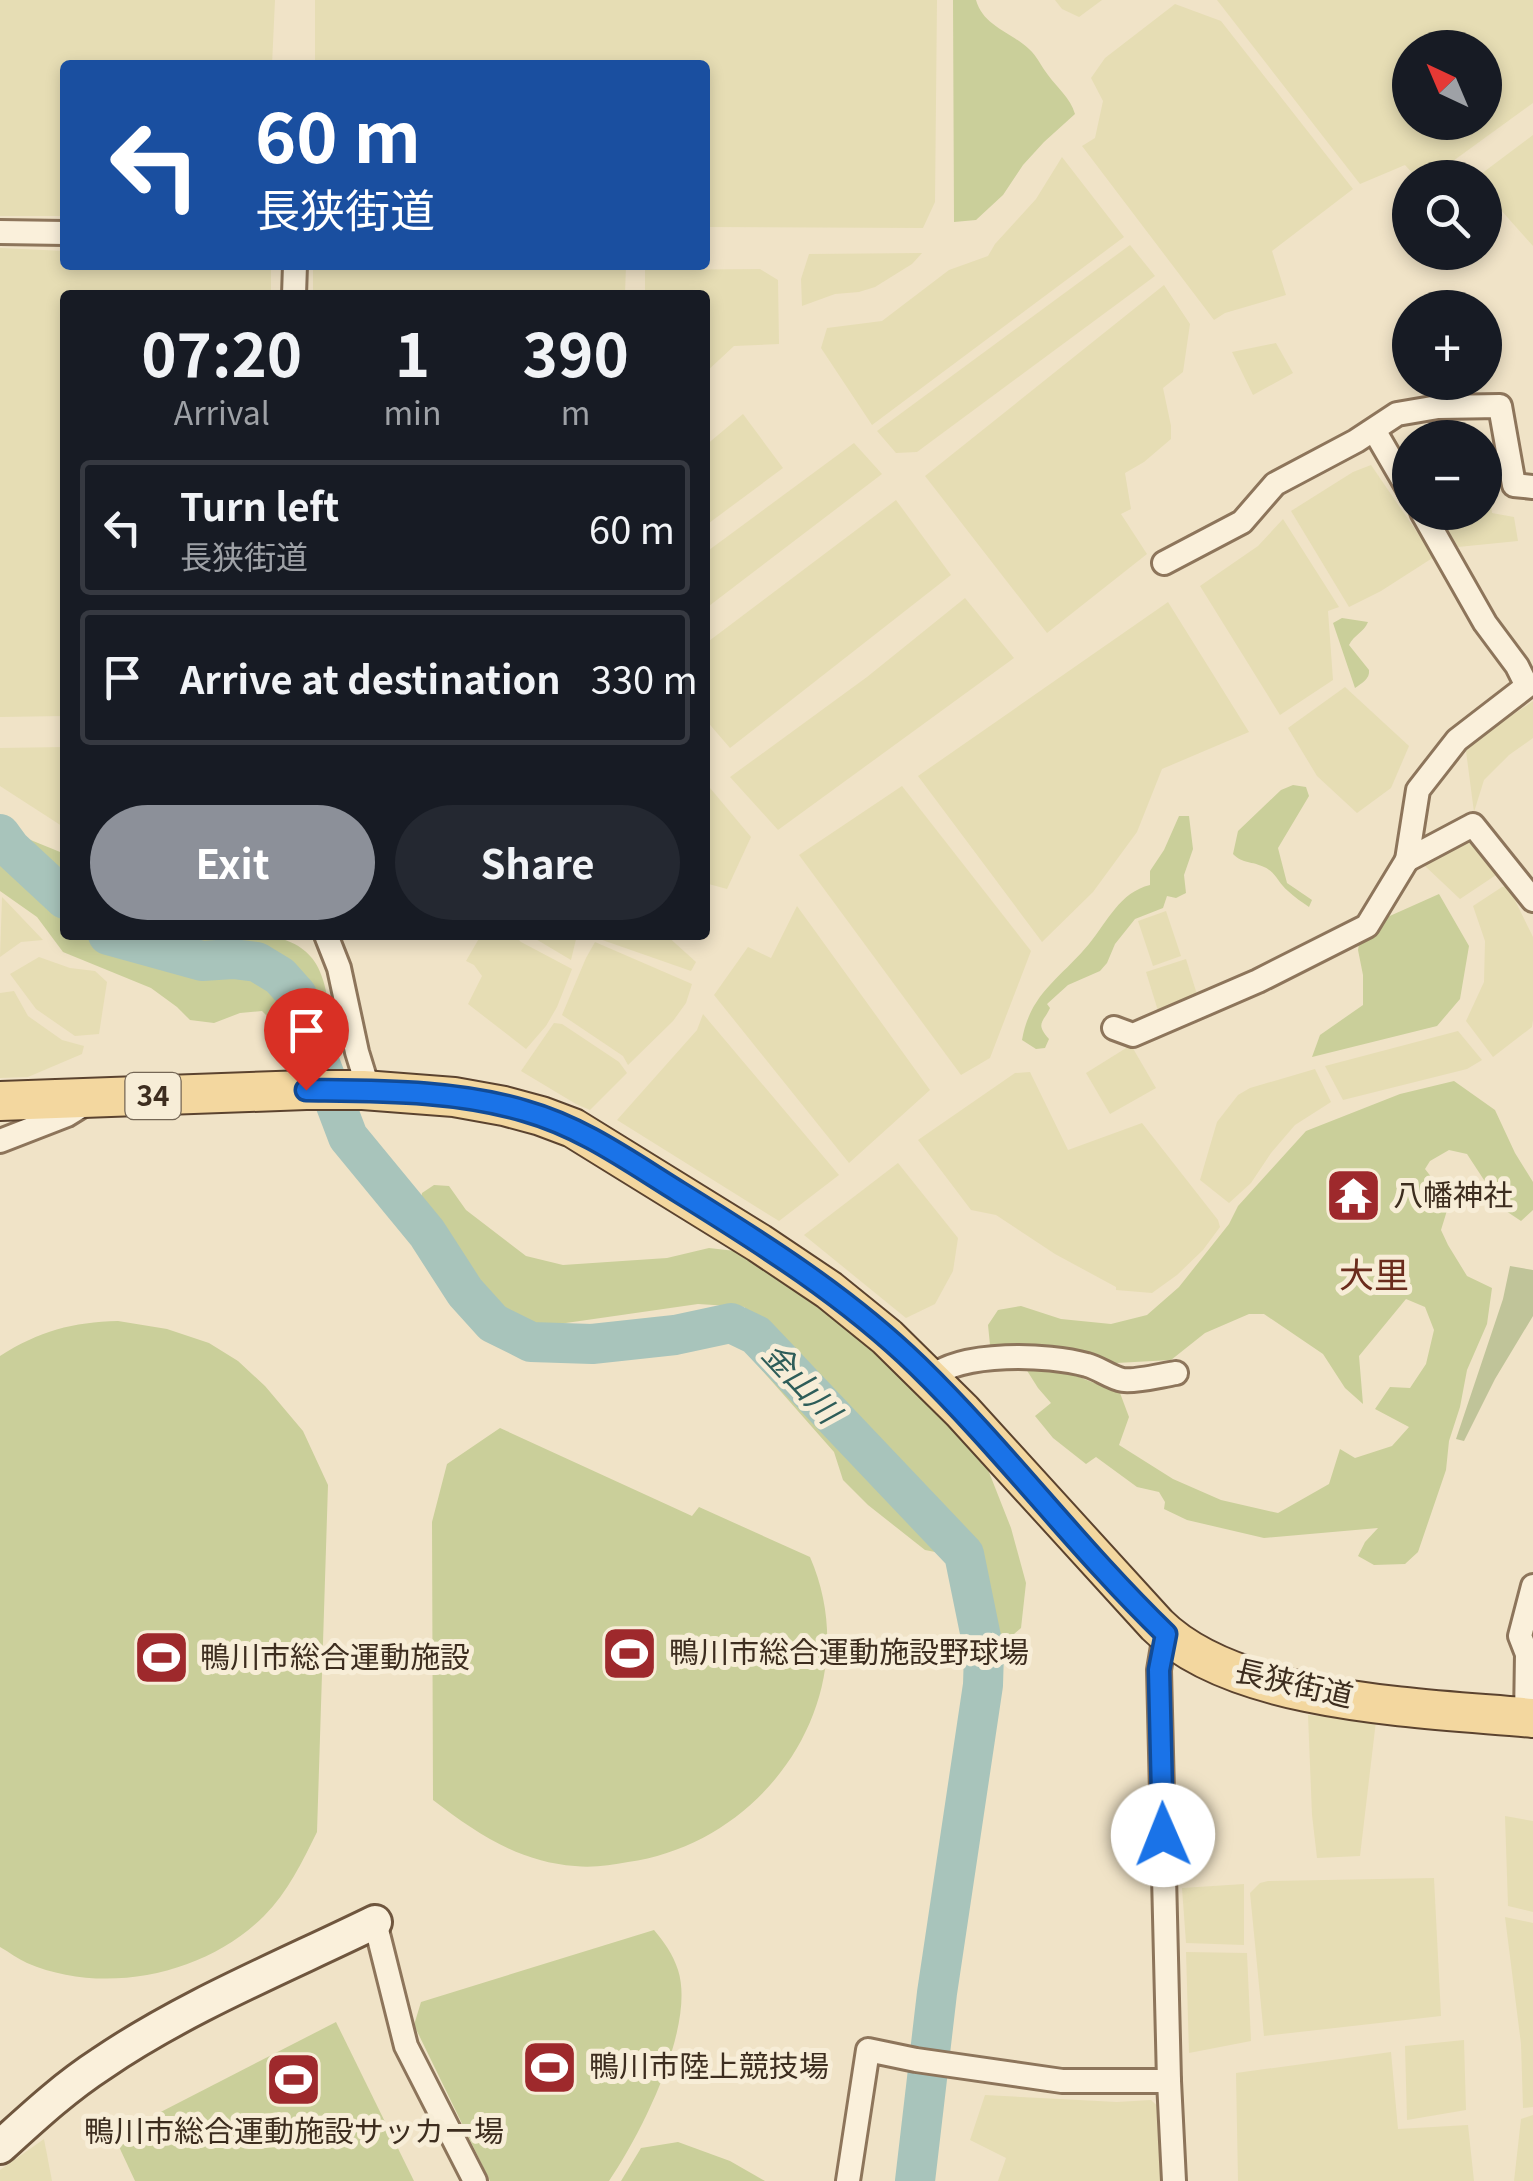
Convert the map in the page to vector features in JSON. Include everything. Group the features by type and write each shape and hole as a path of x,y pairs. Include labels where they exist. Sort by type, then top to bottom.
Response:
{"main road":[{"name":"長狭街道","path":"0,1101 366,1091 454,1097 504,1106 572,1128 718,1216 829,1290 887,1337 930,1378 1166,1634 1218,1666 1274,1684 1350,1699 1530,1718"}],"street":[{"path":"0,232 60,234"},
{"path":"1164,563 1242,522 1274,484 1397,414 1438,407 1500,406 1514,485 1533,487"},
{"path":"1374,430 1392,461"},
{"path":"1114,1028 1133,1035 1181,1016 1367,926 1407,860 1418,790 1456,740 1530,684 1485,622 1432,530"},
{"path":"1407,860 1474,824 1533,900"},
{"path":"328,940 340,968 366,1091"},
{"path":"0,1142 67,1115 97,1097"},
{"path":"930,1378 946,1367 964,1362 1042,1357 1089,1365 1124,1380 1176,1374"},
{"path":"1530,1718 1527,1654 1520,1636 1533,1586"},
{"path":"1166,1634 1159,1670 1174,2181"},
{"path":"0,2148 50,2102 154,2030 375,1922 406,2046 476,2181"},
{"path":"848,2181 868,2050 1062,2081 1169,2081"}],"shaded area":[{"path":"0,0 275,0 272,60 60,60 60,216 0,216"},
{"path":"315,0 937,0 935,202 923,228 710,227 710,60 315,60"},
{"path":"1055,0 1102,0 1079,17 1062,9"},
{"path":"1217,0 1533,0 1533,103 1502,125 1502,30 1392,30 1392,140 1482,140 1454,160 1392,160 1392,170 1360,184"},
{"path":"1175,4 1221,21 1353,189 1272,251 1286,295 1225,313 1214,320 1082,146 1095,138 1103,101 1091,78 1105,58"},
{"path":"1533,135 1533,246 1502,211 1500,160"},
{"path":"1062,157 1124,237 872,425 821,348 827,328 882,321 949,270 988,256 1036,199"},
{"path":"1130,245 1155,276 917,452 896,453 877,431"},
{"path":"0,248 60,251 60,270 271,270 271,290 60,290 60,716 0,717"},
{"path":"922,253 912,264 875,287 835,294 802,306 801,279 809,254"},
{"path":"760,269 778,280 779,344 734,346 710,368 710,290 645,290 645,270"},
{"path":"313,270 626,270 625,290 313,290"},
{"path":"1164,285 1190,324 1183,372 1163,388 1171,439 1125,473 1131,509 1121,514 1147,554 1047,633 925,476"},
{"path":"1276,343 1293,373 1253,395 1232,352"},
{"path":"743,414 783,468 710,522 710,442"},
{"path":"854,443 882,474 710,605 710,549"},
{"path":"1371,465 1392,496 1392,530 1416,530 1434,557 1349,607 1291,511"},
{"path":"896,500 951,575 730,748 710,725 710,640"},
{"path":"1502,515 1514,517 1518,541 1458,547 1448,530 1502,530"},
{"path":"1283,519 1339,607 1328,611 1333,680 1280,715 1200,586 1258,546"},
{"path":"965,598 1014,658 778,830 730,777 867,677"},
{"path":"1168,602 1249,732 1162,769 1137,832 1093,892 1042,942 918,776"},
{"path":"1345,687 1409,746 1391,788 1357,813 1317,776 1288,728"},
{"path":"1533,701 1533,738 1484,780 1474,812 1466,751"},
{"path":"60,747 60,825 0,786 0,748"},
{"path":"902,786 1031,951 990,1058 961,1075 799,855"},
{"path":"710,788 751,837 727,889 710,884"},
{"path":"1475,840 1499,873 1460,899 1424,865"},
{"path":"1508,886 1533,937 1533,1020 1532,1027 1493,1057 1466,1021 1484,982 1485,941 1473,906"},
{"path":"2,897 43,940 21,942 0,957"},
{"path":"797,906 930,1090 849,1163 714,995 748,947 771,958"},
{"path":"1166,911 1181,956 1153,966 1138,921"},
{"path":"478,940 519,940 572,969 557,1007 526,1049 468,1004 482,976 466,961"},
{"path":"537,940 576,940 571,960"},
{"path":"602,940 672,940 696,962 691,971"},
{"path":"595,942 692,984 686,1003 673,1021 628,1065 623,1056 562,1015"},
{"path":"39,957 70,968 95,971 107,982 99,1034 75,1036 36,1009 10,974"},
{"path":"1186,959 1199,1001 1159,1014 1146,972"},
{"path":"14,991 28,1016 62,1040 84,1046 82,1054 28,1077 0,1078 0,993"},
{"path":"703,1014 839,1175 779,1221 617,1120 697,1030"},
{"path":"554,1023 562,1024 619,1062 627,1073 590,1110 521,1071"},
{"path":"1458,1031 1482,1060 1467,1069 1343,1100 1325,1066"},
{"path":"1131,1045 1156,1088 1110,1114 1086,1073"},
{"path":"1315,1069 1331,1102 1295,1125 1251,1183 1229,1203 1200,1180 1217,1122 1238,1095"},
{"path":"1030,1072 1068,1150 1142,1123 1218,1220 1220,1227 1203,1250 1152,1293 1116,1290 996,1215 971,1210 918,1140 1015,1073"},
{"path":"898,1163 958,1238 953,1271 935,1304 906,1318 804,1235"},
{"path":"1308,1715 1376,1721 1360,1856 1317,1858"},
{"path":"1505,1816 1533,1821 1533,1912 1508,1906"},
{"path":"1434,1878 1441,2016 1264,2036 1250,1893 1260,1883"},
{"path":"1244,1884 1244,1945 1186,1943 1182,1888"},
{"path":"1505,1917 1533,1923 1533,2107 1523,2108 1521,2044"},
{"path":"1186,1952 1247,1953 1251,2041 1189,2053"},
{"path":"1464,2040 1466,2110 1407,2120 1405,2046"},
{"path":"1391,2052 1398,2129 1468,2125 1474,2181 1238,2181 1236,2073"},
{"path":"985,2095 1117,2102 1151,2100 1163,2111 1167,2181 998,2181 1006,2158 970,2140"},
{"path":"1533,2115 1533,2181 1514,2181 1521,2119"},
{"path":"44,2139 52,2181 0,2181 0,2170"}],"green space":[{"path":"953,0 976,0 991,22 1029,49 1075,114 1044,142 1003,195 976,220 954,222"},
{"path":"1342,618 1368,622 1349,645 1369,670 1367,678 1355,688 1333,623"},
{"path":"1293,785 1306,787 1309,796 1278,848 1287,883 1312,900 1309,907 1268,869 1233,854 1238,831 1281,790"},
{"path":"1179,816 1189,816 1193,849 1184,875 1186,893 1176,898 1167,896 1163,908 1135,919 1100,971 1068,985 1047,1004 1050,1008 1041,1026 1049,1039 1045,1048 1036,1049 1022,1040 1032,1010 1048,987 1089,944 1122,901 1150,885 1150,871"},
{"path":"11,832 60,852 60,940 286,940 311,956 318,967 333,1029 314,1044 289,1046 282,1031 262,1011 240,1013 214,1023 190,1020 151,988 63,952 37,917 0,891 0,842"},
{"path":"1439,894 1469,946 1460,999 1437,1026 1312,1057 1320,1035 1363,1005 1359,944 1383,919"},
{"path":"1454,1081 1495,1110 1533,1182 1533,1210 1521,1221 1503,1209 1467,1154 1449,1150 1430,1161 1425,1169 1449,1204 1441,1230 1448,1245 1467,1276 1492,1288 1487,1324 1467,1370 1449,1441 1446,1470 1418,1552 1405,1564 1374,1565 1358,1556 1378,1528 1264,1538 1187,1520 1164,1509 1159,1492 1137,1487 1096,1457 1086,1464 1053,1438 1035,1416 1051,1403 1026,1369 1043,1363 1120,1393 1129,1417 1119,1445 1173,1479 1221,1500 1278,1513 1329,1484 1340,1449 1355,1458 1392,1446 1409,1427 1375,1409 1390,1387 1410,1388 1426,1364 1434,1330 1425,1307 1406,1299 1359,1356 1363,1404 1345,1388 1323,1354 1264,1314 1249,1314 1205,1333 1171,1360 1098,1364 1032,1345 990,1345 988,1325 998,1310 1021,1306 1061,1319 1111,1324 1147,1315 1179,1287 1229,1224 1238,1206 1306,1131 1400,1094"},
{"path":"434,1185 449,1186 466,1210 526,1256 563,1265 667,1258 709,1248 744,1252 798,1283 901,1370 985,1462 1011,1528 1026,1583 1021,1628 1006,1641 991,1628 979,1582 945,1554 925,1550 843,1480 834,1452 739,1344 745,1307 698,1304 552,1325 519,1321 487,1301 438,1223 420,1206 422,1193"},
{"path":"1510,1266 1533,1270 1533,1316 1464,1441 1456,1439 1503,1299"},
{"name":"鴨川市総合運動施設","path":"118,1321 167,1329 209,1343 238,1361 303,1431 328,1485 317,1832 280,1897 240,1936 183,1966 152,1974 88,1978 27,1963 0,1947 0,1356 57,1330"},
{"name":"鴨川市総合運動施設野球場","path":"500,1428 692,1516 699,1507 810,1557 825,1608 826,1659 816,1708 794,1753 763,1793 724,1825 679,1849 609,1865 555,1863 499,1844 433,1800 432,1522 447,1464"},
{"name":"鴨川市陸上競技場","path":"654,1930 678,1970 682,1993 679,2020 673,2049 650,2108 609,2181 490,2181 414,2025 421,2002"},
{"name":"鴨川市総合運動施設サッカー場","path":"336,2022 414,2181 135,2181 114,2136"},
{"path":"678,2142 730,2161 765,2181 621,2181 641,2148"}],"waterway":[{"name":"金山川","path":"0,834 60,894"},
{"name":"金山川","path":"126,940 202,961 257,962 280,976 297,995 348,1137 427,1233 465,1292 493,1323 531,1342 592,1344 675,1335 731,1323 756,1335 964,1554 984,1652 983,1685 937,1993 915,2181"}],"place":[{"name":"八幡神社","path":"1354,1196"},
{"name":"鴨川市総合運動施設野球場","path":"630,1653"},
{"name":"鴨川市総合運動施設","path":"161,1658"},
{"name":"鴨川市陸上競技場","path":"550,2067"},
{"name":"鴨川市総合運動施設サッカー場","path":"294,2079"}],"district":[{"name":"大里","path":"1374,1276"}],"route":[{"path":"306,1090 454,1097 523,1110 572,1128 742,1232 829,1290 887,1337 962,1411 1166,1634 1159,1670 1163,1835"}]}
